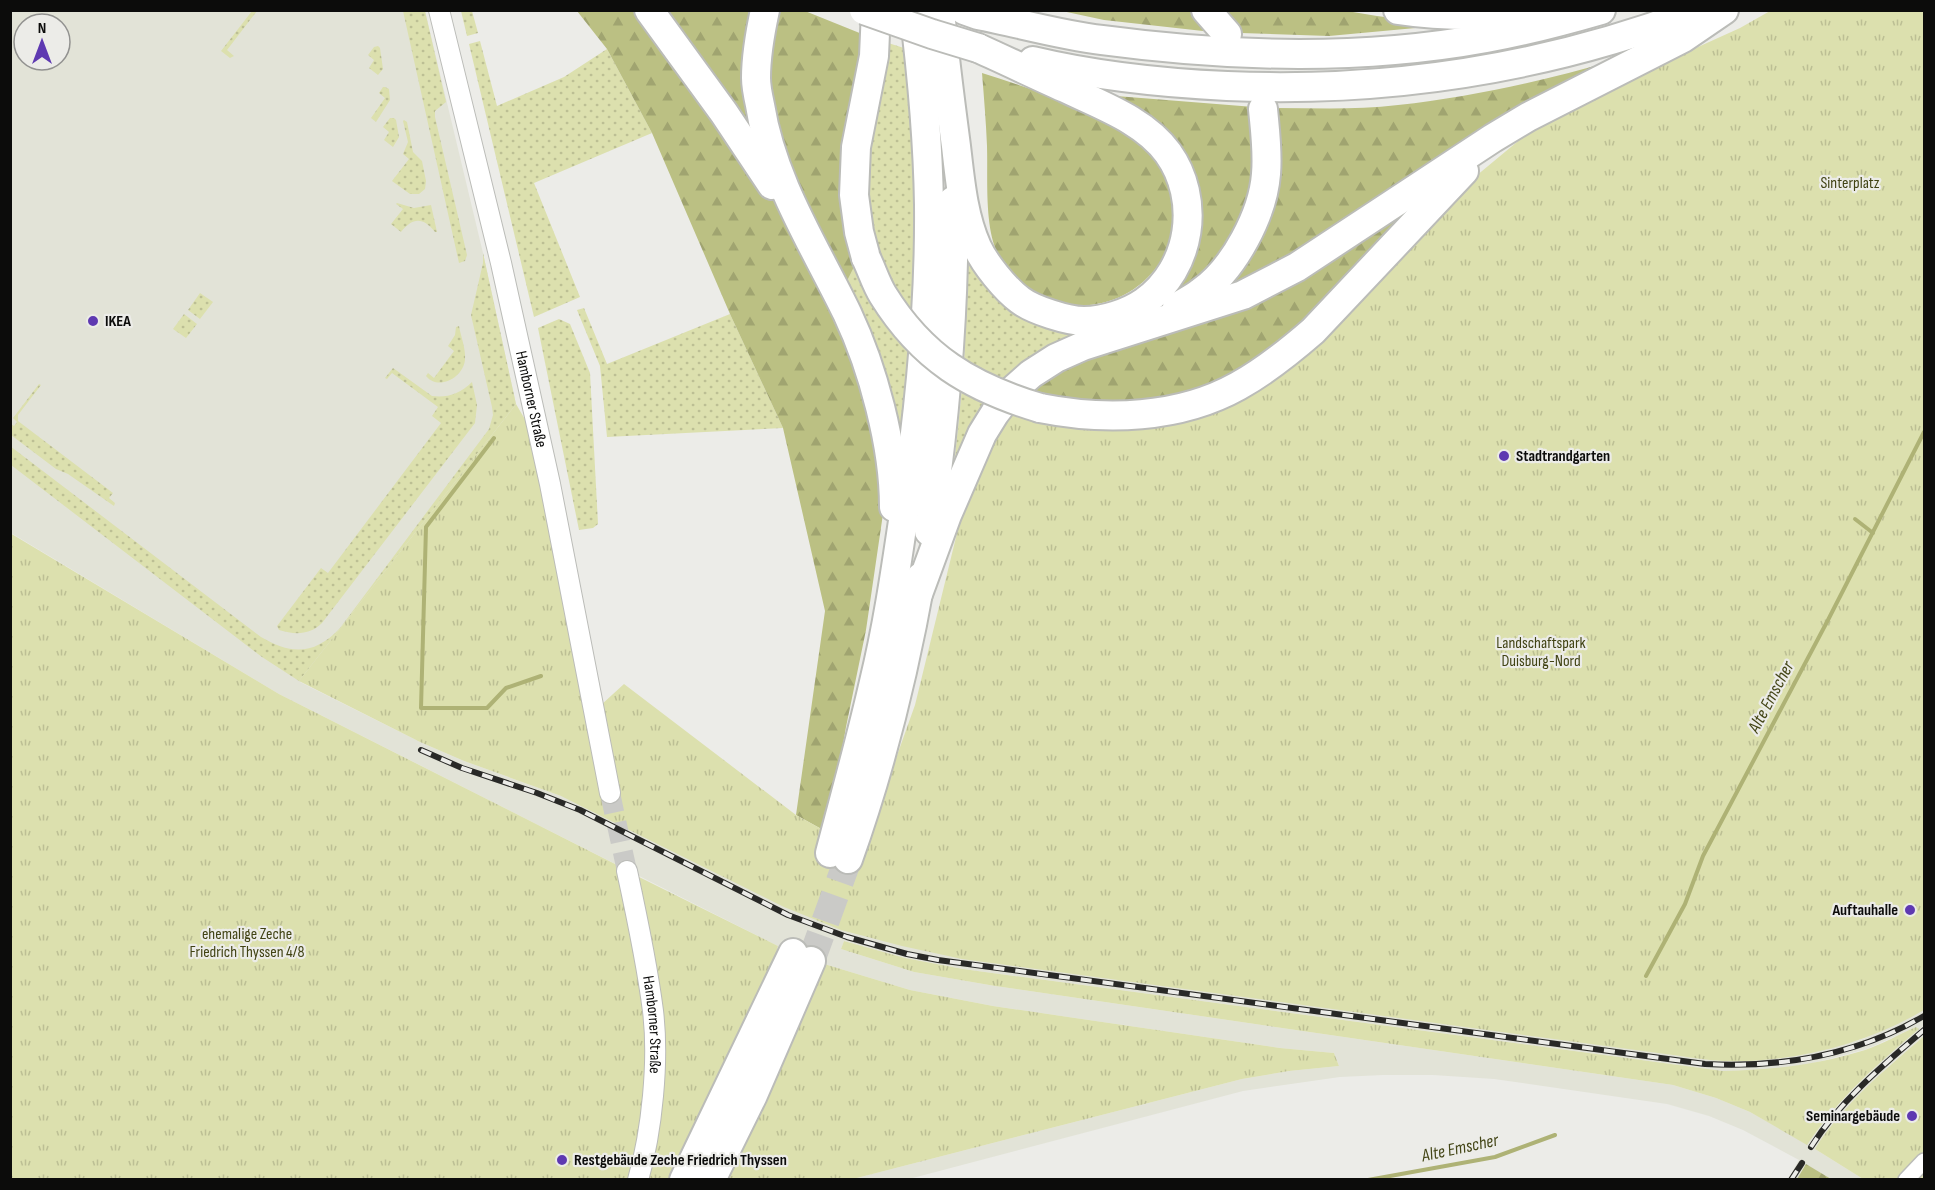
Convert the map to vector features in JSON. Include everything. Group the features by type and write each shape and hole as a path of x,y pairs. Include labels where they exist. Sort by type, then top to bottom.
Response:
{"highway":[{"path":"649,10 724,113 801,226"},
{"path":"765,10 758,41 756,80 763,126 776,168 801,226 848,314 862,349 883,420 894,485 905,591"},
{"path":"864,10 978,48 1057,66 1150,81 1263,87 1355,86 1442,78 1538,60 1593,46 1700,10"},
{"path":"876,10 874,56 856,147 854,195 859,232 866,258 882,293 904,325 929,352 951,370 1011,399 1069,414 1104,416 1145,414 1178,409 1207,400 1238,386 1287,353 1313,331 1469,166 1504,140 1528,117"},
{"path":"903,10 935,85"},
{"path":"914,10 970,227 978,249 996,276 1020,300 1047,313 1084,321 1115,316 1144,302 1166,281 1180,256 1187,232 1189,217 1187,196 1179,172 1167,152 1150,134 1114,112 978,48"},
{"path":"839,856 867,805 895,705 927,284 940,10"},
{"path":"1206,10 1227,34"},
{"path":"1398,10 1426,15 1498,15 1579,10"},
{"path":"971,13 1100,40 1200,51 1308,54 1360,52 1485,38 1553,24 1600,10"},
{"path":"905,591 947,516 982,434 1013,390 1031,374 1056,358 1083,346 1243,295 1297,267 1493,138 1528,117 1683,38 1724,10"},
{"path":"1147,325 1203,291 1225,268 1244,242 1258,208 1266,176 1267,147 1263,109"},
{"path":"684,1179 802,957 753,1095 711,1179"}],"street":[{"name":"Hamborner Straße","path":"439,10 501,263 550,484 610,793"},
{"name":"Hamborner Straße","path":"627,871 645,957 653,1013 654,1074 644,1159 638,1179"},
{"path":"1906,1179 1924,1161"}],"shaded area":[{"path":"10,11 425,11 483,253 516,404 300,682 420,742 464,761 561,796 1673,1055 1723,1061 1768,1059 1809,1053 1863,1039 1924,1010 1924,1036 1889,1066 1833,1123 1815,1149 1863,1179 1831,1179 1806,1164 1797,1179 1788,1179 1799,1160 1743,1130 1709,1116 1667,1104 1494,1079 1433,1075 1383,1075 1340,1077 1243,1091 909,1179 853,1179 1242,1079 1339,1066 1334,1053 1280,1048 993,1006 910,990 821,963 778,946 279,694 11,533","holes":["844,941 905,958 963,969 1723,1071 1769,1070 1810,1064 1867,1049 1916,1027 1918,1029 1883,1059 1843,1100 1807,1144 1750,1112 1716,1098 1673,1085 995,986 914,972 841,949"]}],"green space":[{"path":"252,11 257,11 227,50 234,56 230,58 221,51"},
{"path":"403,11 425,11 446,102 435,111 435,117 467,255 465,261 459,263"},
{"path":"461,11 472,11 478,33 467,36"},
{"path":"577,11 640,11 778,205 867,380 884,507 866,630 832,808 825,831 796,815 825,611 783,428 730,314 652,133 607,49"},
{"path":"657,11 754,11 762,155"},
{"path":"773,11 805,11 867,36 856,263 844,287 784,166 765,81"},
{"path":"1062,11 1192,11 1212,32 1104,20"},
{"path":"1223,11 1347,11 1448,25 1329,36 1241,33"},
{"name":"Landschaftspark Duisburg-Nord","path":"1770,11 1924,11 1924,1010 1877,1033 1853,1042 1801,1055 1749,1061 1723,1061 962,959 902,946 841,930 784,907 561,796 464,761 420,742 299,681 516,404 530,428 601,705 624,684 796,815 825,831 859,862 915,705 958,529 978,467 1009,411 1209,410 1529,132 1614,85 1740,28"},
{"path":"480,41 497,106 564,77 607,49 652,133 534,183 580,297 534,317 469,44"},
{"path":"882,41 907,49 920,203 914,320 874,258 861,193"},
{"path":"378,46 383,69 378,75 369,68 374,60 368,55 374,47"},
{"path":"1613,61 1294,259 1218,294 1275,108 1367,108 1425,102 1506,88"},
{"path":"982,73 1034,90 1101,119 1137,139 1156,158 1169,179 1176,223 1162,259 1142,283 1121,296 1099,304 1075,305 1053,301 1031,291 1013,275 998,254 991,230"},
{"path":"383,87 389,89 390,100 376,122 371,118 385,98 379,93"},
{"path":"1116,96 1254,107 1257,175 1237,238 1172,303 1138,317 1198,226"},
{"path":"390,118 396,120 399,137 393,147 384,140 389,132 383,127"},
{"path":"404,120 407,122 413,152 422,161 426,181 425,189 419,194 410,194 392,181 409,159 403,154 408,142"},
{"path":"397,203 414,208 431,205 437,232 422,221 414,221 401,232 391,224 403,209"},
{"path":"1415,206 1304,325 1233,375 1205,387 1146,402 1077,402 1025,392 1041,378"},
{"path":"483,253 516,404 299,681 262,657 11,465 10,446 261,637 282,647 293,649 312,647 321,643 340,628 489,429 493,415 492,407 471,315 483,263"},
{"path":"968,255 989,282 1099,327 1005,385 964,364"},
{"path":"856,263 912,350 901,456 844,287"},
{"path":"200,293 213,302 200,319 188,310"},
{"path":"584,308 607,364 730,314 783,428 607,437 600,366 577,310"},
{"path":"184,314 197,324 186,338 173,329"},
{"path":"559,319 570,324 590,373 598,524 593,528 579,530 538,328"},
{"path":"459,326 465,352 465,360 460,372 443,382 431,380 426,376 428,373 434,378 454,351 448,346 455,335 456,327"},
{"path":"393,368 432,396 453,394 463,390 472,382 477,405 475,423 322,623 302,633 279,630 277,626 321,568 328,573 441,423 432,416 438,407 392,373 387,379 385,378"},
{"path":"39,384 41,385 18,415 18,421 113,493 109,498 115,503 114,506 68,474 56,469 11,435 11,424 14,426 17,422 13,418"},
{"path":"962,388 992,403 954,466"},
{"name":"ehemalige Zeche Friedrich Thyssen 4/8","path":"10,533 279,694 619,866 646,1005 645,1110 631,1179 11,1179"},
{"path":"635,875 778,946 768,983 670,1179 646,1179 654,1146"},
{"path":"844,941 905,958 963,969 1723,1071 1777,1068 1812,1063 1872,1048 1916,1027 1919,1029 1859,1083 1831,1113 1807,1145 1750,1112 1716,1098 1673,1085 995,986 914,972 841,949"},
{"path":"821,963 910,990 993,1006 1280,1048 1334,1053 1339,1066 1242,1079 853,1179 728,1180 766,1099"},
{"path":"1924,1036 1924,1179 1863,1179 1815,1149 1851,1103"},
{"path":"1806,1164 1831,1179 1797,1179"}],"waterway":[{"name":"Alte Emscher","path":"1646,976 1685,904 1703,856 1924,432"},
{"path":"494,438 426,527 421,708 487,708 506,688 541,676"},
{"path":"1855,519 1873,533"},
{"name":"Alte Emscher","path":"1368,1180 1495,1157 1555,1135"}],"tunnel":[{"path":"610,793 627,871"},
{"path":"811,961 848,859"}],"railway":[{"path":"421,750 462,768 580,810 788,915 847,937 938,960 1705,1064 1762,1064 1818,1056 1872,1041 1924,1016"},
{"path":"1811,1147 1822,1130 1849,1099 1924,1030"},
{"path":"1791,1180 1802,1163"}],"place":[{"name":"IKEA","path":"93,321"},
{"name":"Stadtrandgarten","path":"1504,456"},
{"name":"Auftauhalle","path":"1910,910"},
{"name":"Seminargebäude","path":"1912,1116"},
{"name":"Restgebäude Zeche Friedrich Thyssen","path":"562,1160"}],"park label":[{"name":"Sinterplatz","path":"1850,183"}]}
